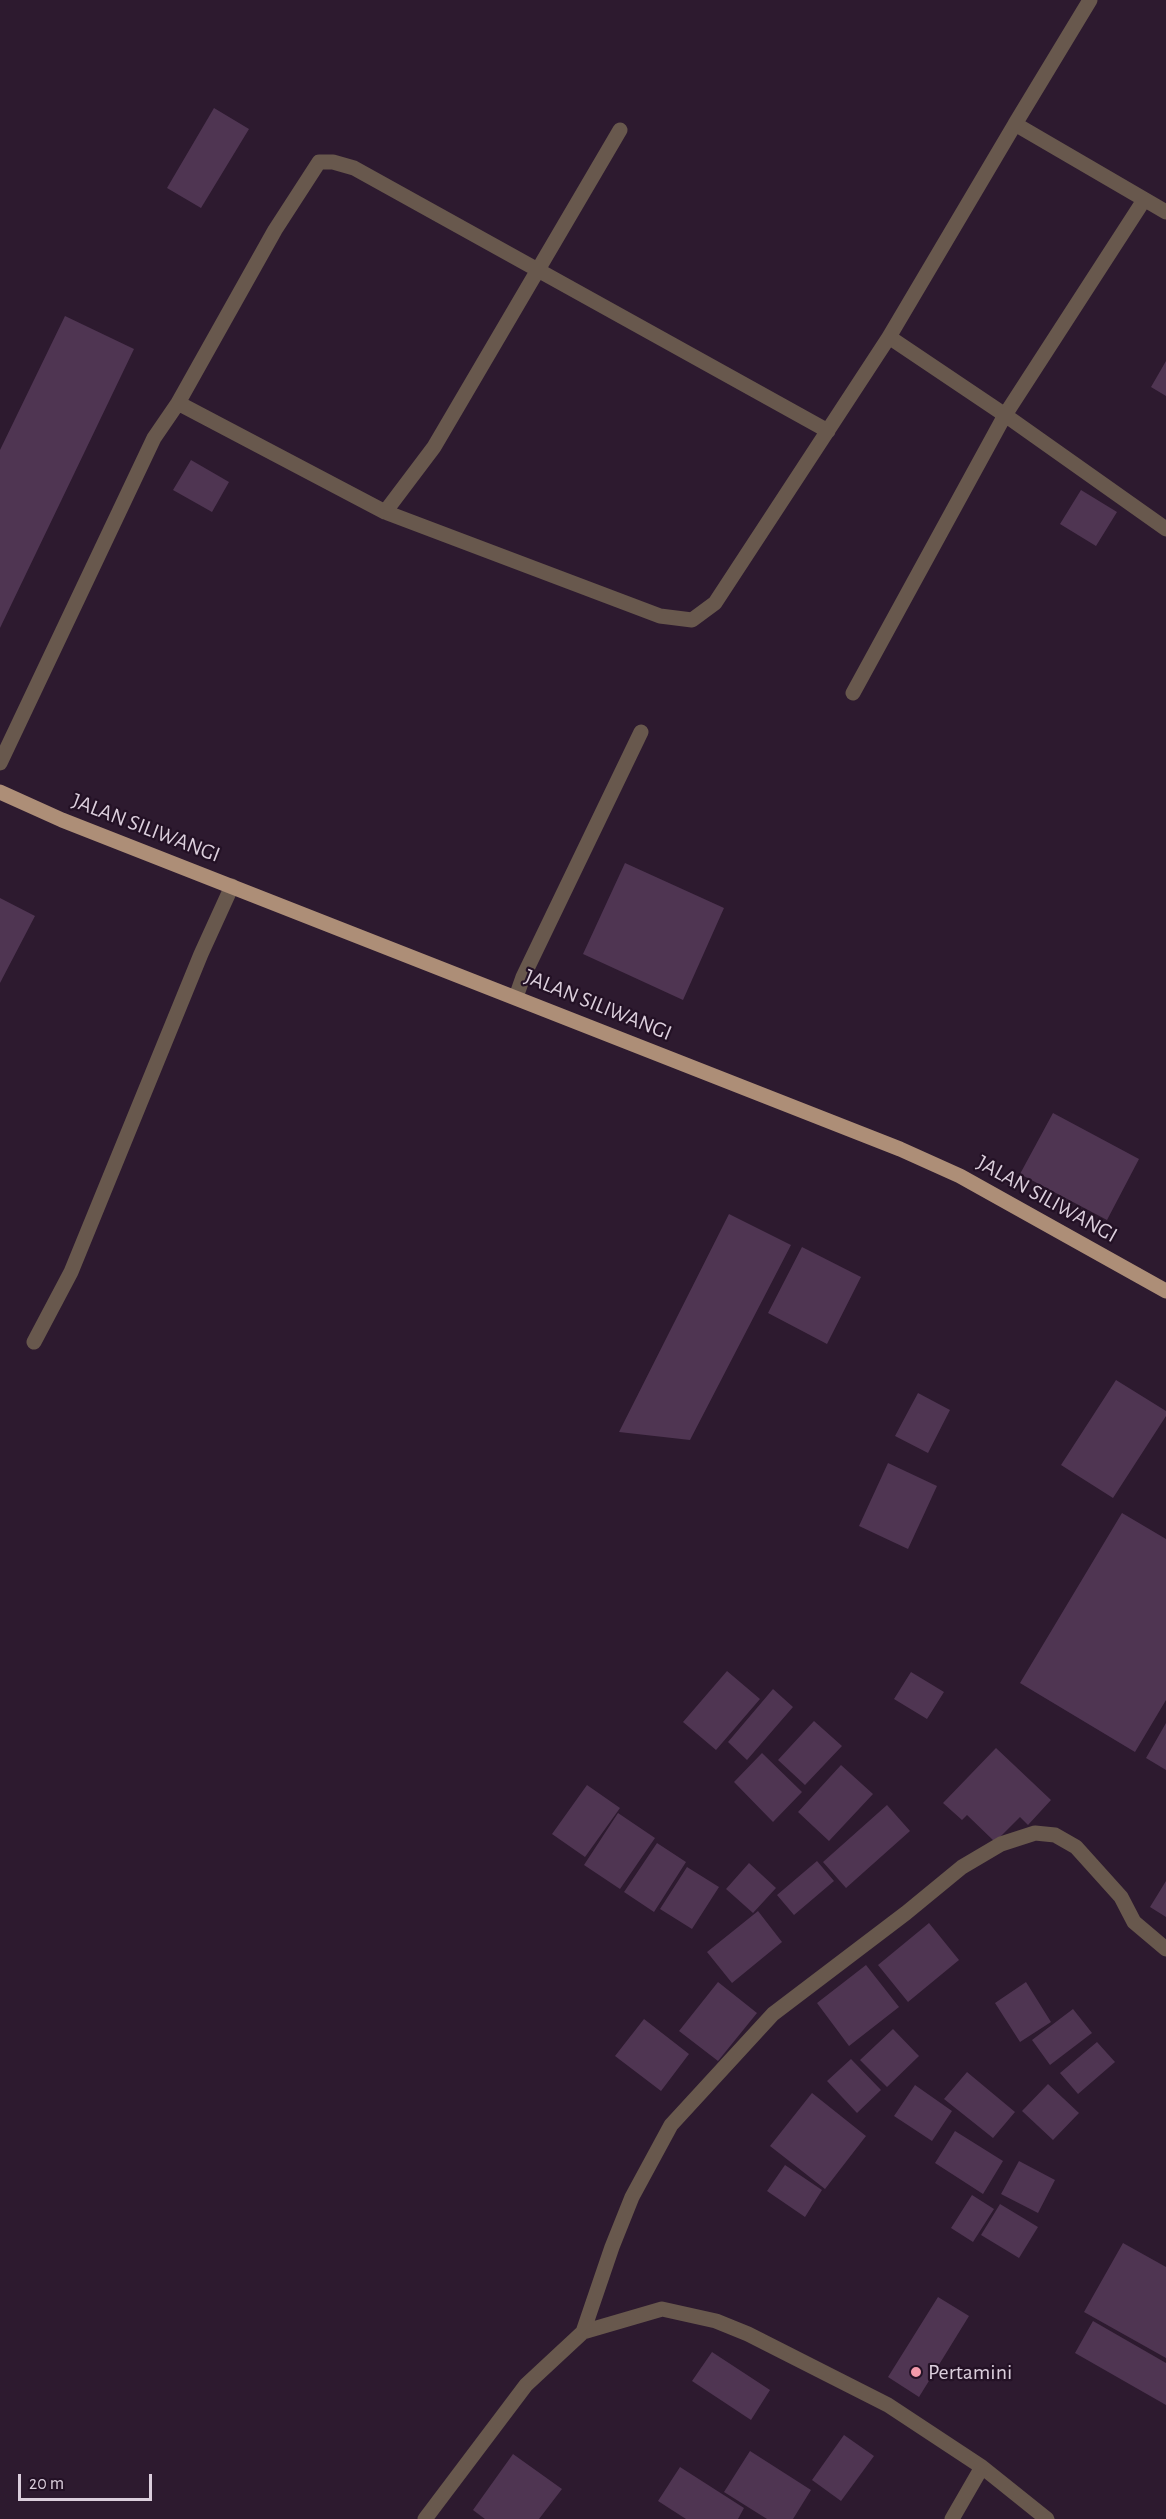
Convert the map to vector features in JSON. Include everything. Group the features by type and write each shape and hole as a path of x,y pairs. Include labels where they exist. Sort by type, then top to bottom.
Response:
{"main road":[{"name":"JALAN SILIWANGI","path":"0,792 62,820 900,1149 960,1176 1166,1291"}],"street":[{"path":"178,404 385,512 660,616 692,620 716,603 889,337 1090,0"},
{"path":"1015,124 1166,212"},
{"path":"385,512 434,447 620,130"},
{"path":"0,764 154,438 178,404 275,230 319,162 333,162 354,168 828,431"},
{"path":"854,693 1005,415 1143,200"},
{"path":"889,337 1005,415 1166,529"},
{"path":"516,997 523,977 641,732"},
{"path":"34,1342 71,1272 201,954 232,886"},
{"path":"583,2332 632,2197 671,2125 773,2014 906,1913 962,1867 1001,1844 1035,1833 1055,1834 1076,1847 1121,1897 1134,1922 1166,1949"},
{"path":"425,2519 526,2385 583,2332 662,2309 716,2321 775,2347 888,2405 982,2467 1047,2519"},
{"path":"951,2519 982,2467"}],"building":[{"path":"214,108 249,129 201,208 167,188"},
{"path":"65,316 134,349 0,628 0,450"},
{"path":"1166,361 1166,396 1151,387"},
{"path":"191,460 229,482 212,512 173,490"},
{"path":"1081,490 1117,512 1096,546 1060,524"},
{"path":"625,863 724,908 683,1000 583,954"},
{"path":"0,898 35,916 0,983"},
{"path":"1053,1113 1139,1159 1107,1220 1020,1174"},
{"path":"729,1214 791,1245 690,1440 619,1432"},
{"path":"802,1247 861,1277 827,1344 768,1313"},
{"path":"1116,1380 1166,1411 1166,1416 1113,1498 1061,1465"},
{"path":"918,1393 950,1410 928,1453 895,1436"},
{"path":"888,1463 937,1486 908,1549 859,1526"},
{"path":"1122,1513 1166,1539 1166,1700 1135,1752 1020,1683"},
{"path":"727,1671 760,1699 716,1750 683,1722"},
{"path":"911,1672 944,1692 927,1719 894,1699"},
{"path":"773,1689 793,1707 747,1760 728,1742"},
{"path":"814,1721 842,1746 805,1785 778,1760"},
{"path":"1166,1723 1166,1770 1146,1758"},
{"path":"996,1748 1051,1800 1028,1825 1020,1817 995,1842 967,1815 962,1820 943,1803"},
{"path":"762,1753 802,1792 773,1822 734,1782"},
{"path":"841,1765 873,1794 829,1841 798,1812"},
{"path":"587,1785 620,1808 585,1857 552,1834"},
{"path":"887,1805 910,1831 846,1888 823,1862"},
{"path":"618,1813 655,1838 620,1889 584,1865"},
{"path":"657,1843 686,1862 654,1912 624,1892"},
{"path":"817,1861 834,1881 794,1915 777,1895"},
{"path":"749,1863 776,1888 753,1913 726,1889"},
{"path":"687,1867 719,1887 692,1929 660,1909"},
{"path":"1166,1881 1166,1917 1150,1907"},
{"path":"758,1911 782,1942 732,1983 707,1952"},
{"path":"929,1923 959,1960 908,2002 878,1965"},
{"path":"866,1965 899,2007 849,2046 817,2003"},
{"path":"718,1982 757,2013 718,2061 679,2031"},
{"path":"1026,1982 1051,2022 1020,2042 995,2003"},
{"path":"1073,2009 1092,2033 1050,2065 1032,2040"},
{"path":"644,2019 689,2054 661,2091 615,2056"},
{"path":"893,2029 919,2056 887,2087 860,2060"},
{"path":"1097,2042 1115,2062 1078,2094 1060,2073"},
{"path":"851,2059 881,2090 857,2113 827,2081"},
{"path":"967,2072 1015,2112 993,2138 944,2099"},
{"path":"1048,2084 1079,2113 1053,2140 1022,2111"},
{"path":"915,2085 952,2111 932,2141 894,2116"},
{"path":"812,2093 866,2136 825,2189 770,2146"},
{"path":"955,2131 1003,2161 983,2194 935,2163"},
{"path":"1019,2161 1055,2180 1038,2213 1001,2194"},
{"path":"785,2165 822,2190 805,2217 767,2191"},
{"path":"972,2195 994,2209 973,2242 951,2228"},
{"path":"1000,2204 1038,2227 1019,2258 981,2235"},
{"path":"1123,2243 1166,2267 1166,2358 1084,2312"},
{"path":"938,2297 969,2316 919,2397 888,2377"},
{"path":"1093,2321 1166,2363 1166,2405 1075,2353"},
{"path":"712,2352 770,2390 751,2420 692,2381"},
{"path":"844,2435 874,2456 841,2501 812,2480"},
{"path":"750,2451 811,2490 793,2519 767,2519 724,2492"},
{"path":"513,2454 562,2489 539,2519 485,2519 473,2510"},
{"path":"680,2467 744,2508 738,2519 686,2519 658,2501"}],"place":[{"name":"Pertamini","path":"916,2372"}]}
